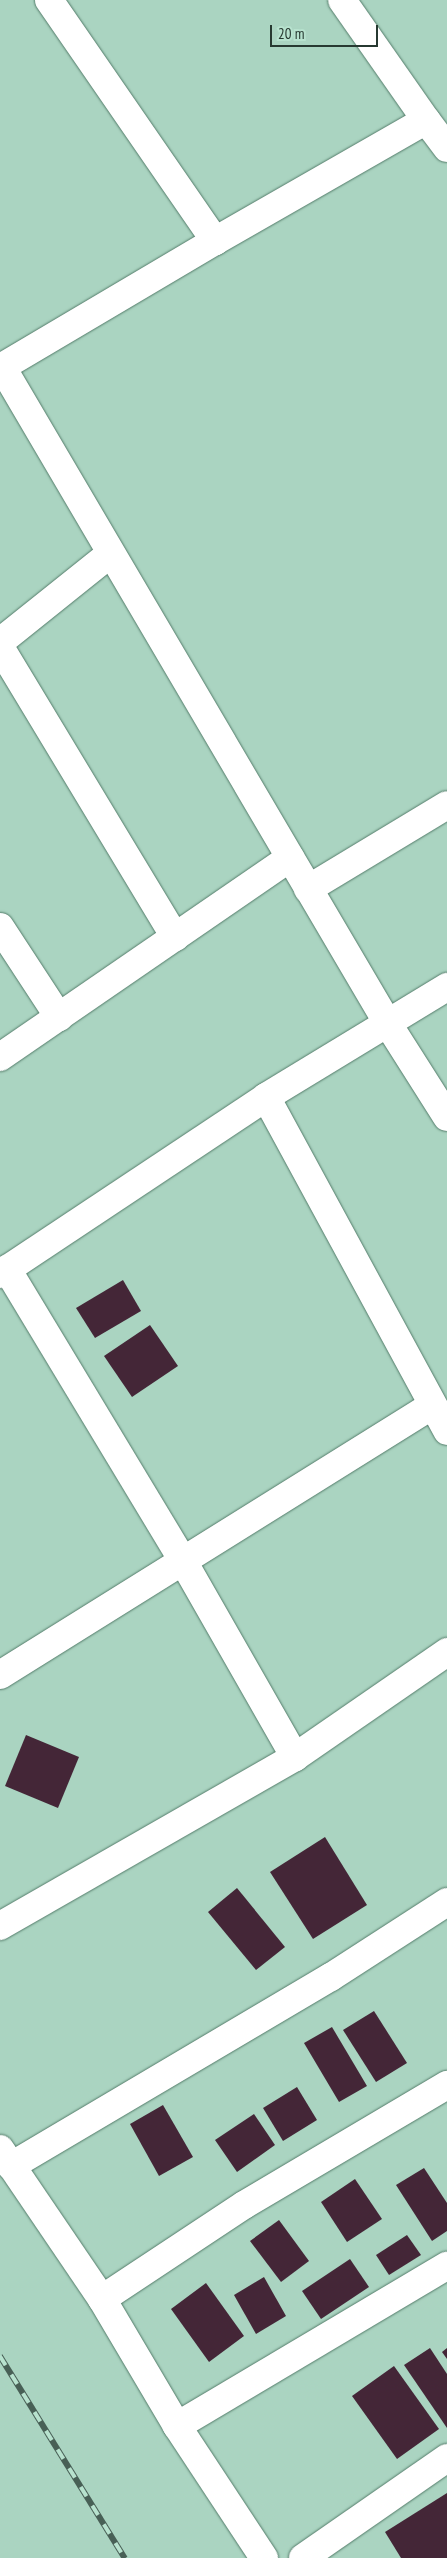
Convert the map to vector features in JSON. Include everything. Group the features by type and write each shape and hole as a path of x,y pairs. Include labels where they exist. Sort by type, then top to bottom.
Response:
{"street":[{"path":"49,0 215,241"},
{"path":"342,0 447,148"},
{"path":"426,120 1,366 388,1024 447,1117"},
{"path":"0,642 110,554"},
{"path":"0,647 175,937"},
{"path":"308,889 447,805"},
{"path":"0,1057 290,858"},
{"path":"0,927 58,1017"},
{"path":"295,1757 183,1561 4,1272 266,1097 447,987"},
{"path":"266,1097 431,1406 447,1431"},
{"path":"0,1675 431,1406"},
{"path":"0,1926 295,1757 447,1652"},
{"path":"264,2558 177,2426 102,2298 5,2158 331,1977 447,1902"},
{"path":"102,2298 244,2204 447,2085"},
{"path":"177,2426 447,2266"},
{"path":"303,2558 447,2458"}],"building":[{"path":"123,1280 141,1311 95,1338 76,1308"},
{"path":"150,1325 178,1366 132,1397 104,1356"},
{"path":"26,1735 79,1757 58,1808 5,1786"},
{"path":"325,1837 367,1905 313,1939 270,1872"},
{"path":"237,1888 285,1947 256,1970 208,1912"},
{"path":"374,2011 407,2063 376,2082 343,2030"},
{"path":"332,2027 367,2086 339,2102 304,2043"},
{"path":"297,2087 317,2120 283,2141 263,2108"},
{"path":"163,2105 193,2157 159,2176 130,2124"},
{"path":"254,2114 275,2145 237,2172 215,2140"},
{"path":"424,2168 447,2203 447,2231 432,2241 396,2185"},
{"path":"355,2179 382,2219 347,2242 321,2202"},
{"path":"279,2220 309,2261 281,2282 250,2241"},
{"path":"407,2235 421,2255 389,2275 376,2255"},
{"path":"350,2259 369,2287 321,2319 302,2291"},
{"path":"264,2277 286,2316 256,2334 234,2295"},
{"path":"206,2283 244,2336 209,2362 171,2309"},
{"path":"430,2348 447,2374 447,2428 404,2365"},
{"path":"447,2348 447,2359 442,2352"},
{"path":"394,2366 439,2429 397,2459 352,2396"},
{"path":"447,2493 447,2558 401,2558 385,2532"}],"railway":[{"path":"0,2356 125,2558"}]}
